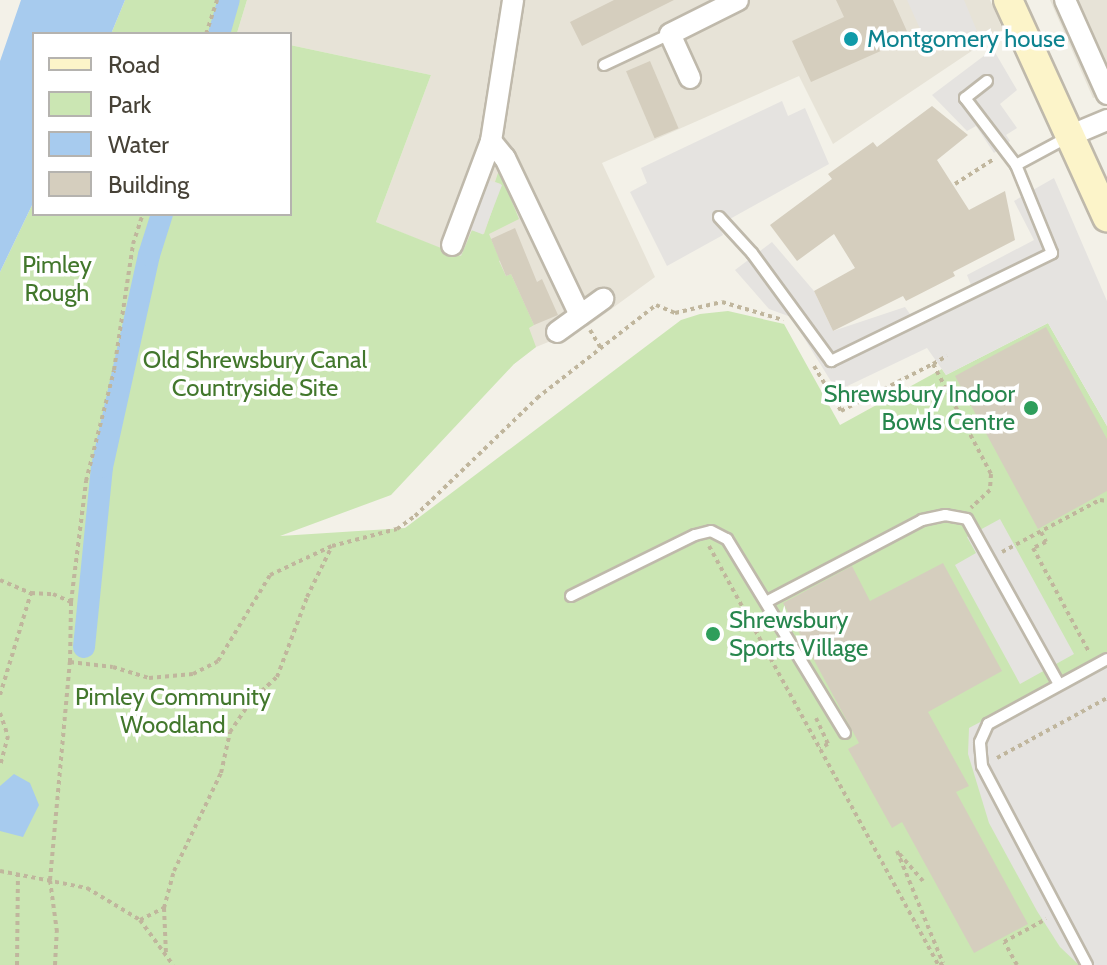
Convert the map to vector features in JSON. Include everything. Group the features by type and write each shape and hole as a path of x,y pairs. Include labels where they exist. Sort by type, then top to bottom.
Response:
{"main road":[{"path":"1008,0 1107,217"}],"street":[{"path":"452,245 491,141 513,0"},
{"path":"690,78 670,34 738,0"},
{"path":"1065,0 1107,94"},
{"path":"1069,136 1107,120"},
{"path":"491,141 505,158 580,315"},
{"path":"557,332 603,299"}],"lane":[{"path":"604,65 670,34"},
{"path":"719,217 752,253 831,361 1052,253 1016,165 965,98 987,81"},
{"path":"1016,165 1069,136"},
{"path":"768,601 922,520 945,515 967,519 1059,684"},
{"path":"571,596 702,534 711,531 727,539 768,601 845,733"},
{"path":"1087,965 982,766 980,742 988,724 1107,659"}],"path":[{"path":"207,32 217,0"},
{"path":"955,184 996,158"},
{"path":"55,965 57,932 50,880 70,662 71,602 86,481 114,370 133,244 142,216"},
{"path":"70,662 113,667 149,678 193,674 218,661 270,575 332,546 397,529 415,516 537,398 656,305 675,313 722,302 787,321"},
{"path":"810,359 841,411 947,356"},
{"path":"933,364 991,474 990,490 973,502 967,519"},
{"path":"988,560 1069,514 1100,500 1107,501"},
{"path":"1041,532 1046,542 1033,548 1090,654 1076,661 1082,672"},
{"path":"702,534 939,965 943,963 897,851 923,881"},
{"path":"166,956 164,908 174,871 221,773 230,732 250,702 277,677 307,597 332,546"},
{"path":"0,580 31,593 53,594 71,602"},
{"path":"0,695 31,593"},
{"path":"982,766 1107,698"},
{"path":"0,713 8,736 0,765"},
{"path":"0,871 18,872 87,888 140,920 173,965"},
{"path":"17,965 18,872"},
{"path":"140,920 164,908"},
{"path":"1017,965 1004,942 1059,911"}],"shaded area":[{"path":"247,0 990,0 1003,30 833,144 799,76 602,163 655,277 588,326 536,347 514,364 461,257 376,222 431,75 292,45 292,32 237,32"},
{"path":"907,0 964,0 977,31 930,51"},
{"path":"1050,0 1107,0 1107,96 1093,98"},
{"path":"993,49 1017,90 1000,104 1017,128 1006,135 1010,141 994,153 976,126 967,131 932,95"},
{"path":"782,101 788,116 805,108 829,164 719,225 723,235 667,266 630,192 647,183 641,168"},
{"path":"1054,178 1107,301 1107,426 1048,323 946,375 927,348 837,391 791,317 769,309 735,270 772,242 814,291 833,331 905,307 910,314 971,285 967,275 1034,240 1014,201"},
{"path":"489,180 502,185 483,234 470,229"},
{"path":"1000,519 1074,654 1020,684 955,565 976,553 967,537"},
{"path":"1107,655 1107,965 1079,965 1060,947 1037,911 989,823 968,754 969,728"}],"green space":[{"path":"125,0 247,0 237,32 112,32"},
{"name":"Shrewsbury Sports Village","path":"292,45 431,75 376,222 461,256 472,230 484,234 501,184 495,182 499,170 519,219 489,234 498,255 522,250 499,261 506,276 511,274 534,325 529,328 536,347 514,364 391,495 280,536 405,528 681,320 700,314 728,311 784,324 840,425 942,369 946,375 1048,323 1107,426 1107,965 0,965 0,272 32,205 32,216 292,216"}],"water":[{"path":"21,0 125,0 112,32 32,32 32,205 0,272 0,61"},
{"path":"14,774 30,783 39,805 23,837 0,831 0,786"}],"building":[{"path":"614,0 674,0 582,46 570,22"},
{"name":"Montgomery house","path":"836,0 893,0 910,38 811,82 792,41 844,17"},
{"path":"650,61 679,128 655,138 626,71"},
{"path":"932,106 968,135 937,160 969,210 1005,191 1015,240 906,301 903,296 833,331 814,291 855,268 834,234 797,261 770,225 832,179 828,174 873,142 877,147"},
{"path":"515,228 537,282 542,279 558,315 534,325 511,274 506,276 491,239"},
{"name":"Shrewsbury Indoor Bowls Centre","path":"1046,327 1107,439 1107,491 1038,529 955,376"},
{"path":"943,563 1002,671 928,712 969,786 956,792 1028,924 974,953 902,822 892,828 848,749 859,743 783,603 852,566 870,601"}],"waterway":[{"path":"220,32 229,0"},
{"path":"84,647 102,467 149,255 161,216"}],"place":[{"name":"Montgomery house","path":"851,39"},
{"name":"Shrewsbury Indoor Bowls Centre","path":"1031,408"},
{"name":"Shrewsbury Sports Village","path":"713,634"}],"park label":[{"name":"Pimley Rough","path":"57,279"},
{"name":"Old Shrewsbury Canal Countryside Site","path":"255,374"},
{"name":"Pimley Community Woodland","path":"173,711"}]}
